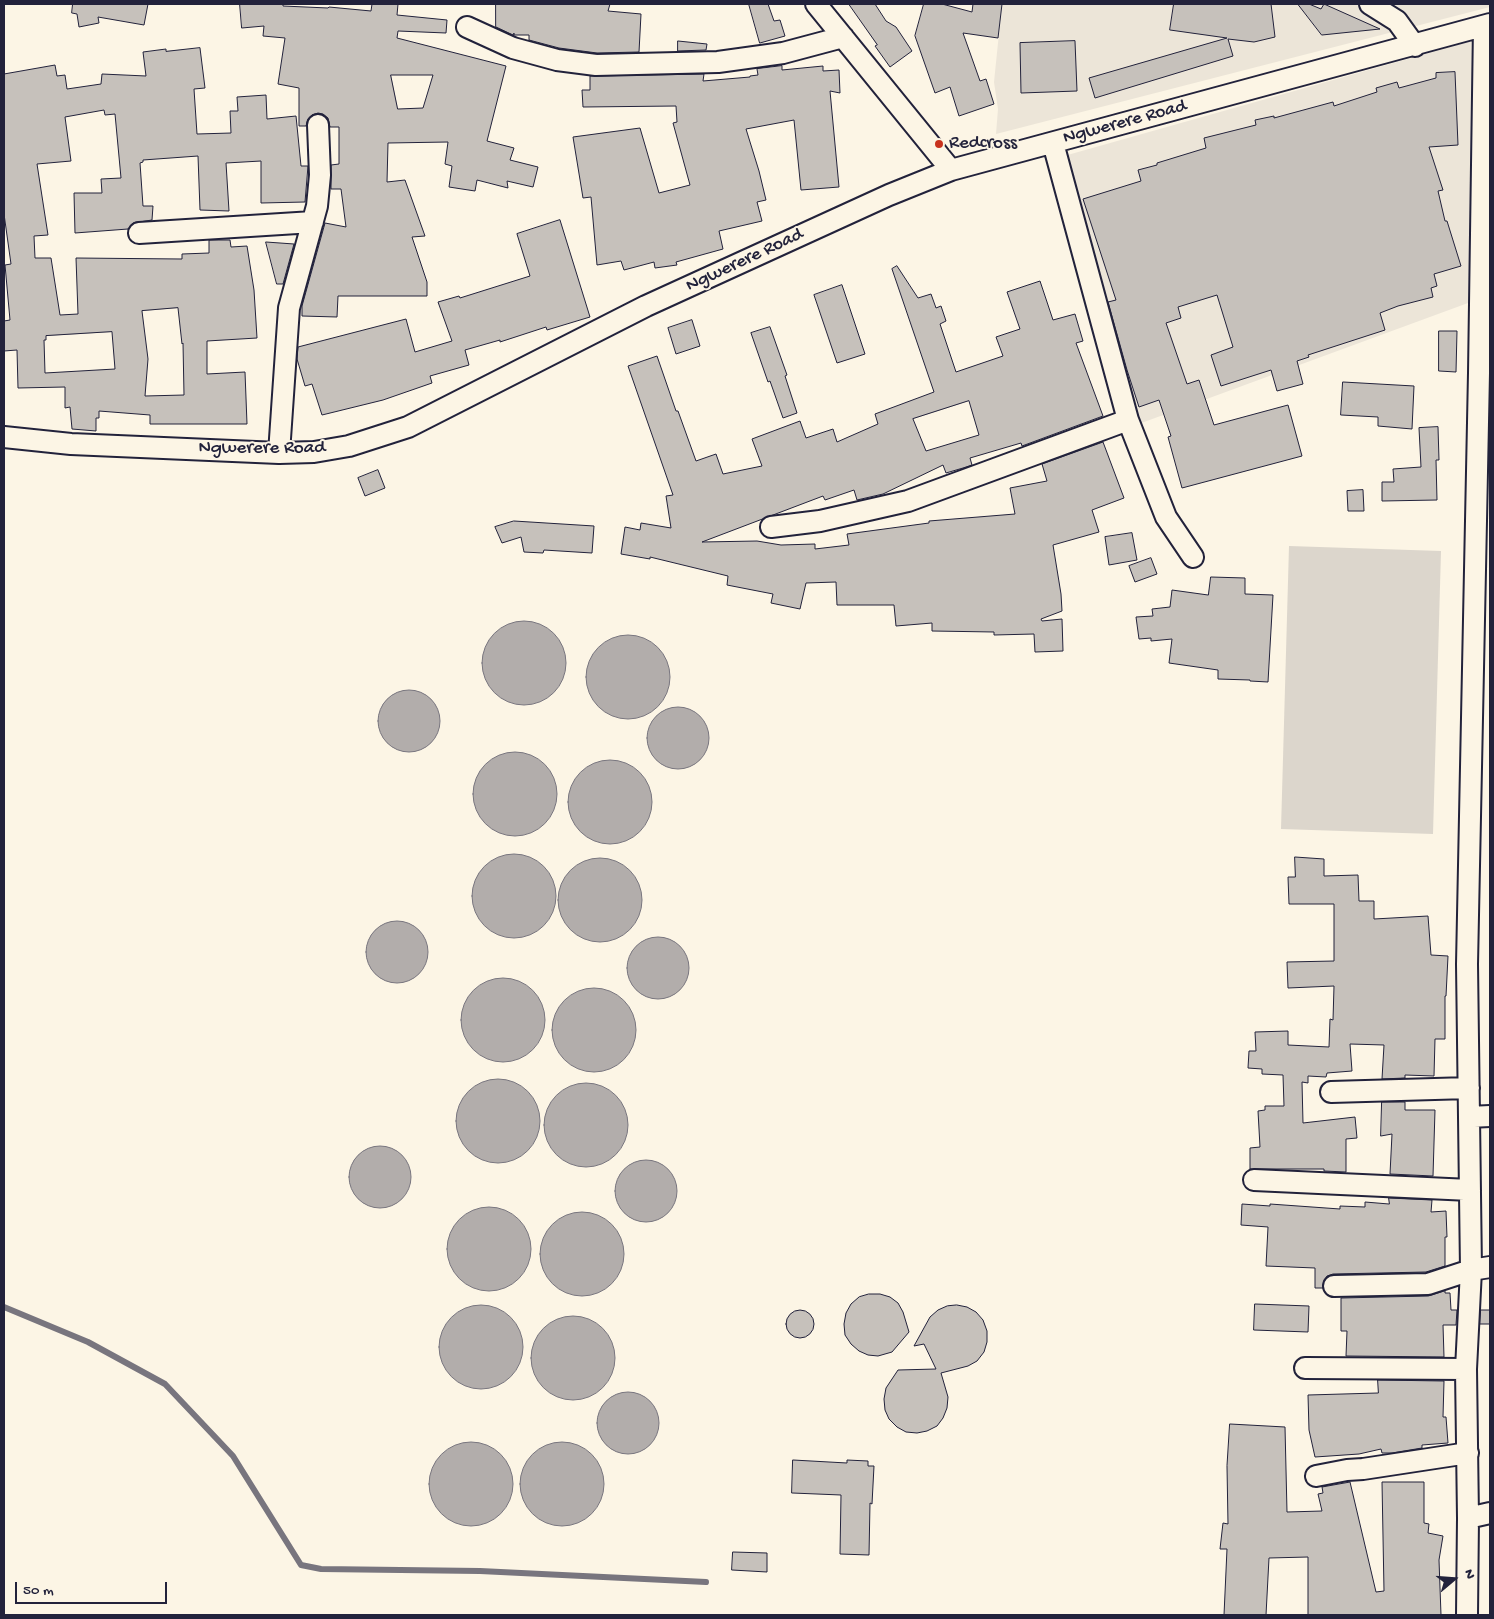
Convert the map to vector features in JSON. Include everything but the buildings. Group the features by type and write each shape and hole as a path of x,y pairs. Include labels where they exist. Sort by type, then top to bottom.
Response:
{"street":[{"path":"816,4 951,170"},
{"path":"1370,4 1396,21 1415,46"},
{"path":"1467,1615 1468,1453 1466,1369 1480,1268 1470,1190 1467,964 1482,675 1487,25"},
{"name":"Ngwerere Road","path":"4,437 71,444 279,453 314,452 349,446 408,427 646,306 889,195 951,170 1487,25"},
{"path":"467,27 513,48 557,60 596,65 718,62 783,53 843,37"},
{"path":"279,453 289,308 317,206 320,175 318,124"},
{"path":"1052,143 1128,420 1166,517 1193,557"},
{"path":"138,233 313,222"},
{"path":"771,527 820,521 908,501 1128,420"},
{"path":"1331,1092 1469,1088"},
{"path":"1469,1117 1490,1116"},
{"path":"1254,1180 1470,1190"},
{"path":"1334,1286 1428,1284 1480,1268"},
{"path":"1305,1368 1466,1369"},
{"path":"1316,1476 1468,1453"},
{"path":"1468,1518 1490,1513"}],"shaded area":[{"path":"1002,4 1490,4 1490,7 996,134 998,109 994,82"},
{"path":"1475,40 1468,303 1136,425 1064,156"},
{"path":"1289,546 1441,551 1433,834 1281,829"},
{"path":"524,621 540,624 559,640 563,647 566,663 563,679 547,698 540,702 524,705 508,702 489,686 485,679 482,663 485,647 501,628 508,624"},
{"path":"628,635 644,638 663,654 667,661 670,677 667,693 651,712 644,716 628,719 612,716 593,700 589,693 586,677 589,661 605,642 612,638"},
{"path":"409,690 426,695 431,699 435,704 440,721 435,738 431,743 426,747 409,752 392,747 387,743 383,738 378,721 383,704 387,699 392,695"},
{"path":"678,707 695,712 700,716 704,721 709,738 704,755 700,760 695,764 678,769 661,764 656,760 652,755 647,738 652,721 656,716 661,712"},
{"path":"515,752 531,755 550,771 554,778 557,794 554,810 538,829 531,833 515,836 499,833 480,817 476,810 473,794 476,778 492,759 499,755"},
{"path":"610,760 626,763 640,772 649,786 652,802 649,818 640,832 626,841 610,844 594,841 580,832 571,818 568,802 571,786 580,772 594,763"},
{"path":"514,854 530,857 549,873 553,880 556,896 553,912 537,931 530,935 514,938 498,935 479,919 475,912 472,896 475,880 491,861 498,857"},
{"path":"600,858 616,861 635,877 639,884 642,900 639,916 623,935 616,939 600,942 584,939 565,923 561,916 558,900 561,884 577,865 584,861"},
{"path":"397,921 414,926 419,930 423,935 428,952 423,969 419,974 414,978 397,983 380,978 375,974 371,969 366,952 371,935 375,930 380,926"},
{"path":"658,937 675,942 680,946 684,951 689,968 684,985 680,990 675,994 658,999 641,994 636,990 632,985 627,968 632,951 636,946 641,942"},
{"path":"503,978 519,981 538,997 542,1004 545,1020 542,1036 526,1055 519,1059 503,1062 487,1059 468,1043 464,1036 461,1020 464,1004 480,985 487,981"},
{"path":"594,988 610,991 629,1007 633,1014 636,1030 633,1046 617,1065 610,1069 594,1072 578,1069 559,1053 555,1046 552,1030 555,1014 571,995 578,991"},
{"path":"498,1079 514,1082 533,1098 537,1105 540,1121 537,1137 521,1156 514,1160 498,1163 482,1160 463,1144 459,1137 456,1121 459,1105 475,1086 482,1082"},
{"path":"586,1083 602,1086 616,1095 625,1109 628,1125 625,1141 616,1155 602,1164 586,1167 570,1164 556,1155 547,1141 544,1125 547,1109 556,1095 570,1086"},
{"path":"380,1146 392,1148 402,1155 409,1165 411,1177 409,1189 402,1199 392,1206 380,1208 368,1206 358,1199 351,1189 349,1177 351,1165 358,1155 368,1148"},
{"path":"646,1160 658,1162 668,1169 675,1179 677,1191 675,1203 668,1213 658,1220 646,1222 634,1220 624,1213 617,1203 615,1191 617,1179 624,1169 634,1162"},
{"path":"489,1207 505,1210 524,1226 528,1233 531,1249 528,1265 512,1284 505,1288 489,1291 473,1288 454,1272 450,1265 447,1249 450,1233 466,1214 473,1210"},
{"path":"582,1212 598,1215 612,1224 621,1238 624,1254 621,1270 612,1284 598,1293 582,1296 566,1293 552,1284 543,1270 540,1254 543,1238 552,1224 566,1215"},
{"path":"481,1305 497,1308 516,1324 520,1331 523,1347 520,1363 504,1382 497,1386 481,1389 465,1386 446,1370 442,1363 439,1347 442,1331 458,1312 465,1308"},
{"path":"573,1316 589,1319 608,1335 612,1342 615,1358 612,1374 596,1393 589,1397 573,1400 557,1397 538,1381 534,1374 531,1358 534,1342 550,1323 557,1319"},
{"path":"628,1392 640,1394 650,1401 657,1411 659,1423 657,1435 650,1445 640,1452 628,1454 616,1452 606,1445 599,1435 597,1423 599,1411 606,1401 616,1394"},
{"path":"471,1442 494,1449 506,1461 513,1484 506,1507 494,1519 471,1526 448,1519 436,1507 429,1484 436,1461 448,1449"},
{"path":"562,1442 585,1449 597,1461 604,1484 597,1507 585,1519 562,1526 539,1519 527,1507 520,1484 527,1461 539,1449"}],"waterway":[{"path":"4,1307 88,1342 165,1384 233,1456 301,1565 321,1569 480,1571 706,1582"}],"place":[{"name":"Redcross","path":"939,144"}]}
